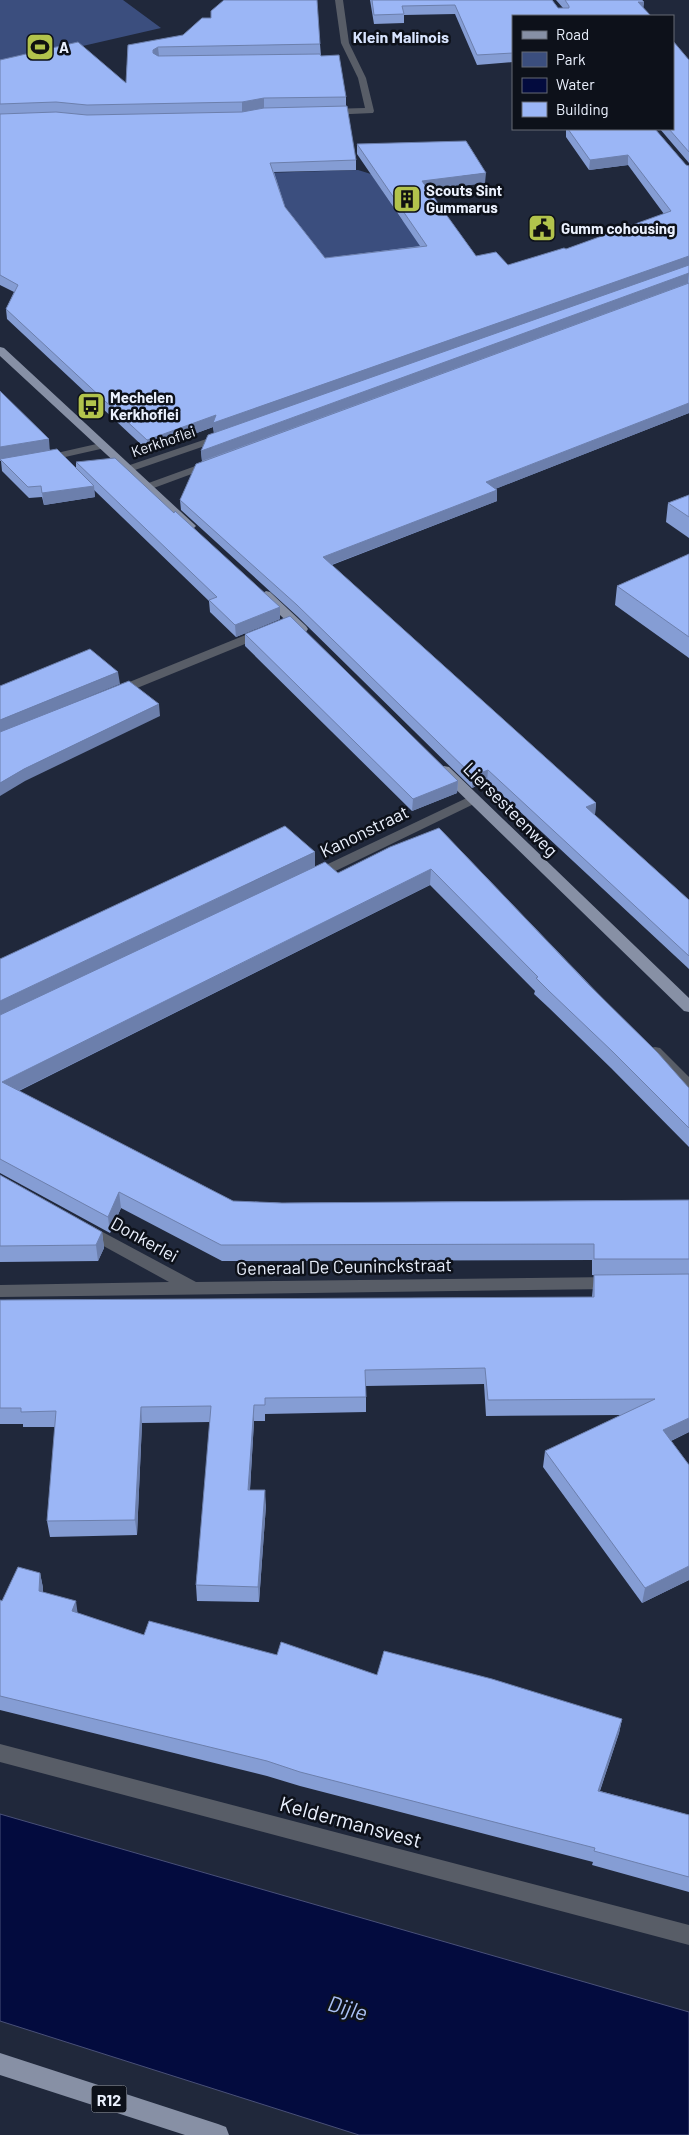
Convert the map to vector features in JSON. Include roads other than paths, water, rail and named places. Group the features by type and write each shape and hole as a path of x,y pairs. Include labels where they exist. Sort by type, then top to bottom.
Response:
{"main road":[{"path":"0,350 101,446 198,533"},
{"path":"256,586 283,623 313,640"},
{"name":"Liersesteenweg","path":"438,764 689,1007"},
{"name":"R12","path":"0,2064 218,2135"}],"street":[{"path":"322,112 370,111 362,78 347,58 339,0"},
{"name":"Kerkhoflei","path":"128,469 232,433"},
{"path":"36,461 101,446"},
{"path":"147,487 219,461"},
{"path":"100,698 283,623"},
{"name":"Kanonstraat","path":"302,882 430,825 473,799"},
{"path":"647,1044 689,1086"},
{"name":"Donkerlei","path":"67,1218 192,1288"},
{"name":"Generaal De Ceuninckstraat","path":"0,1291 630,1283"},
{"name":"Keldermansvest","path":"0,1753 689,1935"}],"water":[{"name":"Dijle","path":"0,1814 689,2012 689,2135 359,2135 0,2021"}],"place":[{"name":"A","path":"40,47"},
{"name":"Scouts Sint Gummarus","path":"407,199"},
{"name":"Gumm cohousing","path":"542,228"},
{"name":"Mechelen Kerkhoflei","path":"91,406"}],"district":[{"name":"Klein Malinois","path":"401,36"}]}
